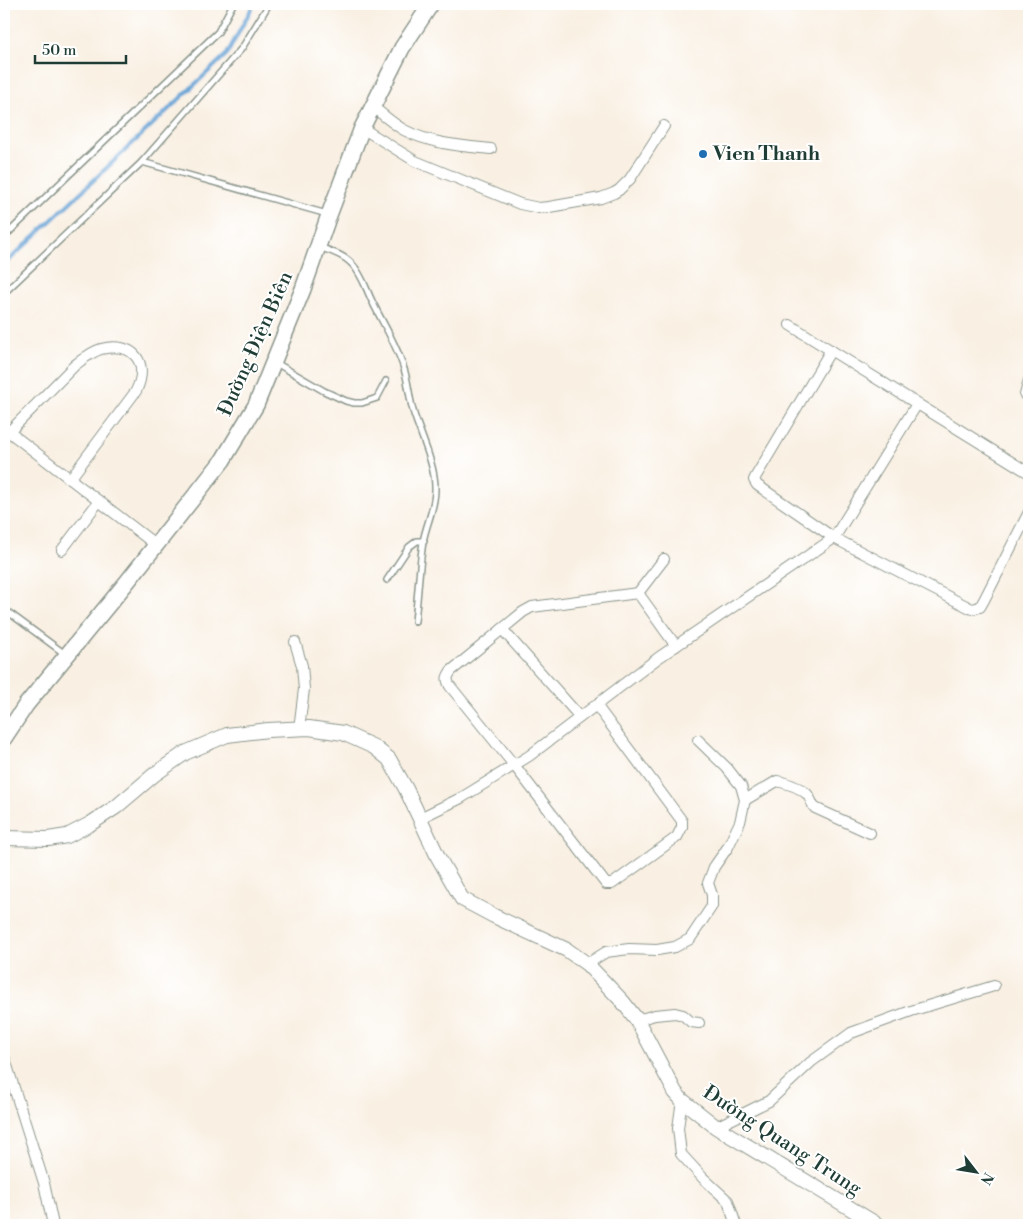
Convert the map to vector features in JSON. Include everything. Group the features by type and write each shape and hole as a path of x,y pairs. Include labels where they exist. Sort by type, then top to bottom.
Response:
{"main road":[{"name":"Đường Điện Biên","path":"4,738 26,705 156,545 222,460 256,405 304,289 362,128 402,48 431,4"}],"street":[{"path":"372,106 402,129 425,139 491,150"},
{"path":"362,128 415,161 520,204 538,208 601,198 625,186 664,126"},
{"path":"790,325 1029,473"},
{"path":"70,479 136,391 141,380 140,363 134,354 128,350 120,347 101,349 86,356 6,430 156,545"},
{"path":"831,350 754,480 757,485 834,538 972,609 980,607 1029,512"},
{"path":"1025,394 1029,380"},
{"path":"420,818 461,798 529,756 676,646 834,538 918,404"},
{"path":"62,550 99,501"},
{"path":"596,705 682,821 682,827 676,837 612,884 606,884 447,680 451,671 523,612 532,607 638,593 664,559"},
{"path":"638,593 676,646"},
{"path":"502,629 580,717"},
{"path":"295,642 302,666 304,689 299,729"},
{"name":"Đường Quang Trung","path":"4,838 48,840 67,836 116,807 155,774 185,753 227,735 309,728 343,733 374,747 389,759 406,789 438,857 462,898 494,916 567,950 587,964 638,1020 675,1092 682,1100 716,1128 878,1225"},
{"path":"587,964 606,952 657,950 675,947 690,939 712,906 712,896 708,883 714,867 728,847 740,822 745,800 741,786 727,768 698,740"},
{"path":"745,800 777,781 788,783 807,794 811,805 815,808 870,833"},
{"path":"716,1128 769,1101 811,1062 851,1033 911,1011 994,986"},
{"path":"638,1020 655,1014 675,1013 682,1015 691,1022 699,1022"},
{"path":"4,1056 44,1183 53,1225"},
{"path":"682,1100 678,1128 681,1154 728,1202 736,1225"}],"lane":[{"path":"4,237 218,32 233,4"},
{"path":"4,294 142,162 242,48 269,4"},
{"path":"142,162 330,215"},
{"path":"319,246 345,258 358,272 405,371 413,411 434,478 435,490 432,513 424,541 415,621"},
{"path":"274,362 324,390 354,403 362,403 377,398 386,381"},
{"path":"386,580 409,547 417,541 424,541"},
{"path":"4,609 67,655"}],"waterway":[{"path":"4,265 227,54 254,4"}],"place":[{"name":"Vien Thanh","path":"703,154"}]}
